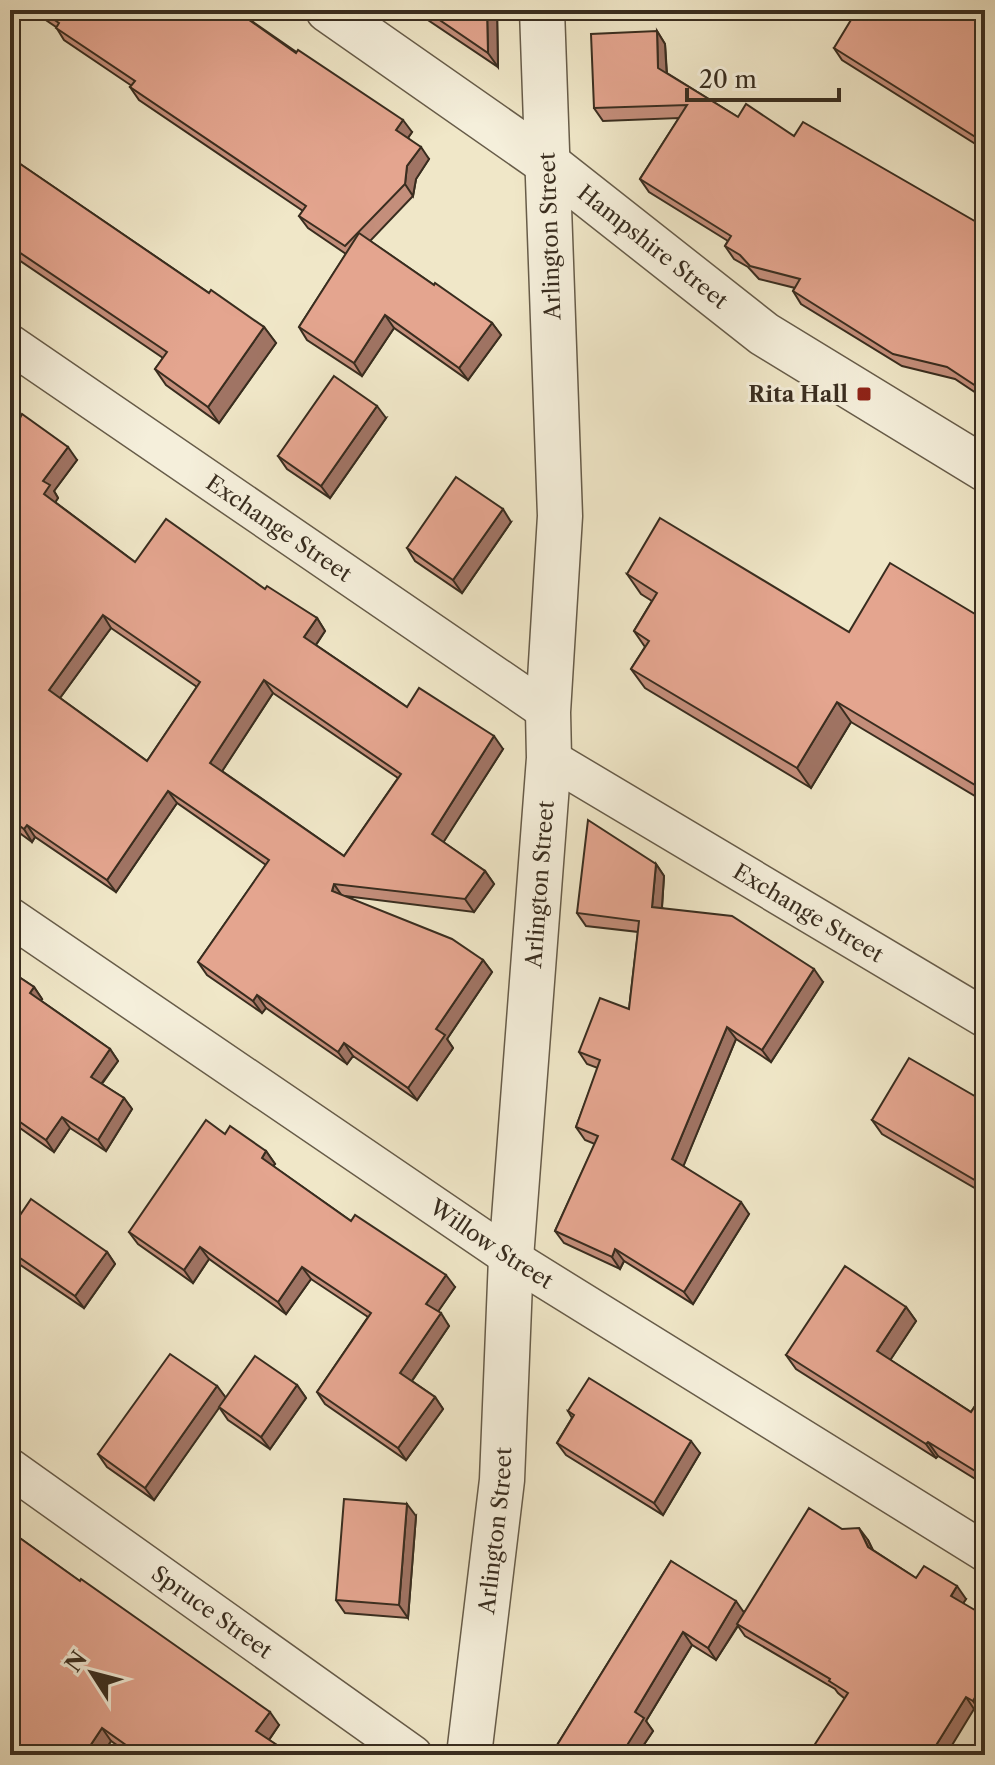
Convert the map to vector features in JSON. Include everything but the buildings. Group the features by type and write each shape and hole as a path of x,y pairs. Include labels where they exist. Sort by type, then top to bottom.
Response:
{"street":[{"name":"Hampshire Street","path":"328,10 547,163 764,334 985,469"},
{"name":"Arlington Street","path":"469,1755 502,1480 511,1258 549,758 548,712 560,516 542,10"},
{"name":"Exchange Street","path":"10,344 548,712"},
{"name":"Exchange Street","path":"549,758 985,1018"},
{"name":"Willow Street","path":"10,917 511,1258 985,1552"},
{"name":"Spruce Street","path":"10,1468 413,1755"}],"place":[{"name":"Rita Hall","path":"864,394"}]}
